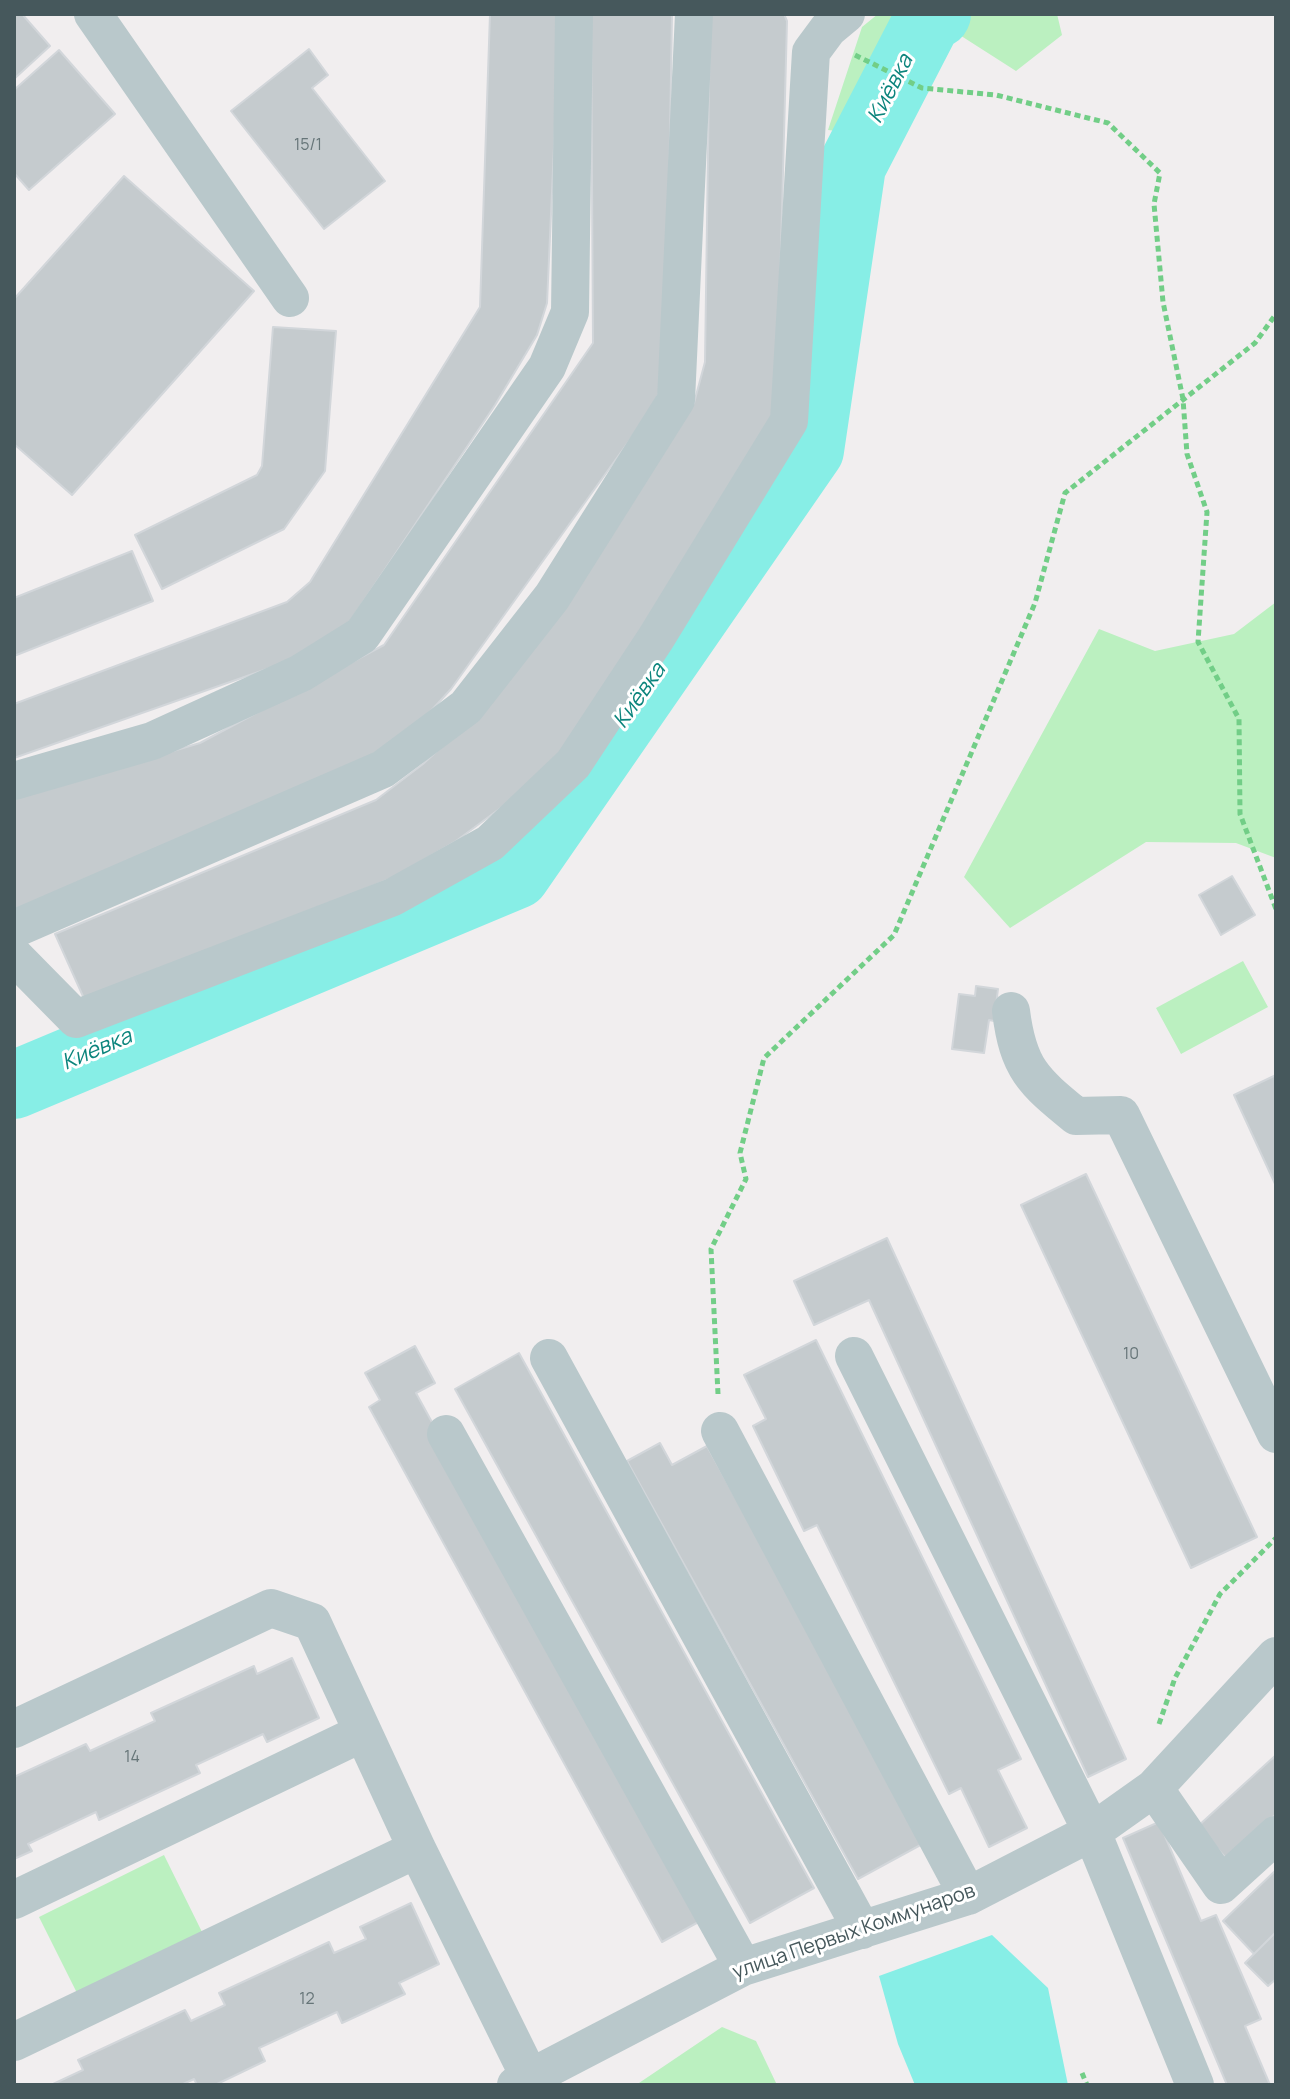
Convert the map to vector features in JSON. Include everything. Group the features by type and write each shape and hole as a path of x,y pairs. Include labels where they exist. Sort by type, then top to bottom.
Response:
{"street":[{"path":"93,14 290,298"},
{"path":"14,781 152,741 301,673 362,635 547,367 570,312 574,14"},
{"path":"14,929 383,769 466,707 552,597 676,400 694,14"},
{"path":"14,956 76,1019 393,897 490,843 573,764 656,638 789,421 811,52 829,19"},
{"path":"1011,1011 1015,1044 1036,1083 1076,1116 1121,1115 1276,1434"},
{"path":"854,1356 1092,1832 1195,2085"},
{"path":"549,1358 862,1930"},
{"path":"720,1431 968,1896"},
{"path":"446,1434 743,1967"},
{"path":"14,1729 271,1608 312,1622 523,2081"},
{"name":"улица Первых Коммунаров","path":"523,2081 743,1967 968,1896 1092,1832 1154,1788 1276,1656"},
{"path":"14,1900 362,1733"},
{"path":"1154,1788 1221,1885 1276,1835"},
{"path":"14,2042 417,1849"}],"path":[{"path":"861,61 922,88 996,95 1108,123 1160,173 1154,204 1163,302 1183,399 1187,454 1207,512 1198,642 1239,719 1240,814 1276,909"},
{"path":"720,1431 711,1249 746,1179 740,1153 764,1058 894,935 1035,603 1065,493 1255,343 1276,314"},
{"path":"1157,1728 1175,1678 1220,1594 1276,1538"},
{"path":"1082,2073 1087,2085"}],"green space":[{"path":"878,14 1057,14 1062,35 1016,71 955,32 891,137 828,130 862,27"},
{"path":"1276,602 1276,858 1236,843 1146,842 1010,928 964,877 1099,629 1155,651 1234,634"},
{"path":"1243,961 1268,1007 1181,1054 1156,1008"},
{"path":"164,1855 203,1934 78,1995 39,1917"},
{"path":"722,2027 756,2041 777,2085 636,2085"}],"water":[{"path":"992,1935 1048,1988 1068,2085 915,2085 898,2044 879,1976"}],"building":[{"path":"14,14 22,14 50,46 14,79"},
{"path":"490,14 560,14 547,303 537,335 495,405 347,626 284,663 14,758 14,704 287,602 310,582 480,307"},
{"path":"591,14 672,14 666,376 652,409 451,689 417,726 373,757 14,911 14,798 200,743 384,645 593,343"},
{"path":"710,14 784,14 787,21 777,399 770,433 562,755 525,790 456,841 392,878 86,1003 55,934 376,800 423,764 480,711 694,403 705,362"},
{"path":"309,49 328,75 312,88 385,181 324,229 231,111"},
{"path":"59,50 115,114 29,190 14,173 14,90"},
{"path":"124,176 254,291 72,495 14,444 14,299"},
{"path":"273,327 336,331 325,471 284,529 162,589 135,535 257,475 262,466"},
{"path":"132,551 153,601 14,656 14,598"},
{"path":"1232,876 1255,915 1221,935 1199,895"},
{"path":"976,986 998,989 994,1021 989,1020 984,1053 952,1049 959,994 975,996"},
{"path":"1276,1075 1276,1186 1234,1095"},
{"path":"1086,1174 1257,1537 1191,1568 1021,1205"},
{"path":"887,1238 1126,1759 1088,1777 869,1300 814,1325 794,1281"},
{"path":"816,1340 1021,1759 998,1770 1027,1828 989,1847 961,1788 949,1794 817,1525 804,1531 753,1426 766,1419 744,1375"},
{"path":"415,1346 435,1383 416,1393 704,1919 662,1942 369,1407 380,1400 365,1373"},
{"path":"519,1353 814,1888 750,1923 455,1389"},
{"path":"660,1443 672,1465 707,1446 926,1842 858,1879 627,1461"},
{"path":"292,1658 319,1718 267,1742 263,1734 196,1765 200,1773 99,1820 96,1812 28,1844 32,1851 14,1859 14,1777 86,1744 90,1751 155,1721 151,1713 254,1666 257,1674"},
{"path":"1276,1755 1276,1814 1227,1859 1197,1827"},
{"path":"1159,1822 1201,1921 1216,1915 1261,2019 1245,2026 1270,2085 1227,2085 1123,1838"},
{"path":"1276,1870 1276,1932 1254,1954 1223,1921"},
{"path":"411,1903 439,1964 399,1983 405,1994 342,2023 337,2012 259,2048 265,2061 215,2085 197,2085 194,2079 181,2085 51,2085 83,2070 78,2060 185,2010 191,2021 225,2005 219,1993 329,1942 334,1953 366,1939 360,1927"},
{"path":"1276,1932 1276,1979 1268,1986 1245,1963"}],"waterway":[{"name":"Киёвка","path":"14,1085 516,875 810,450 852,166 928,19 937,14"}]}
